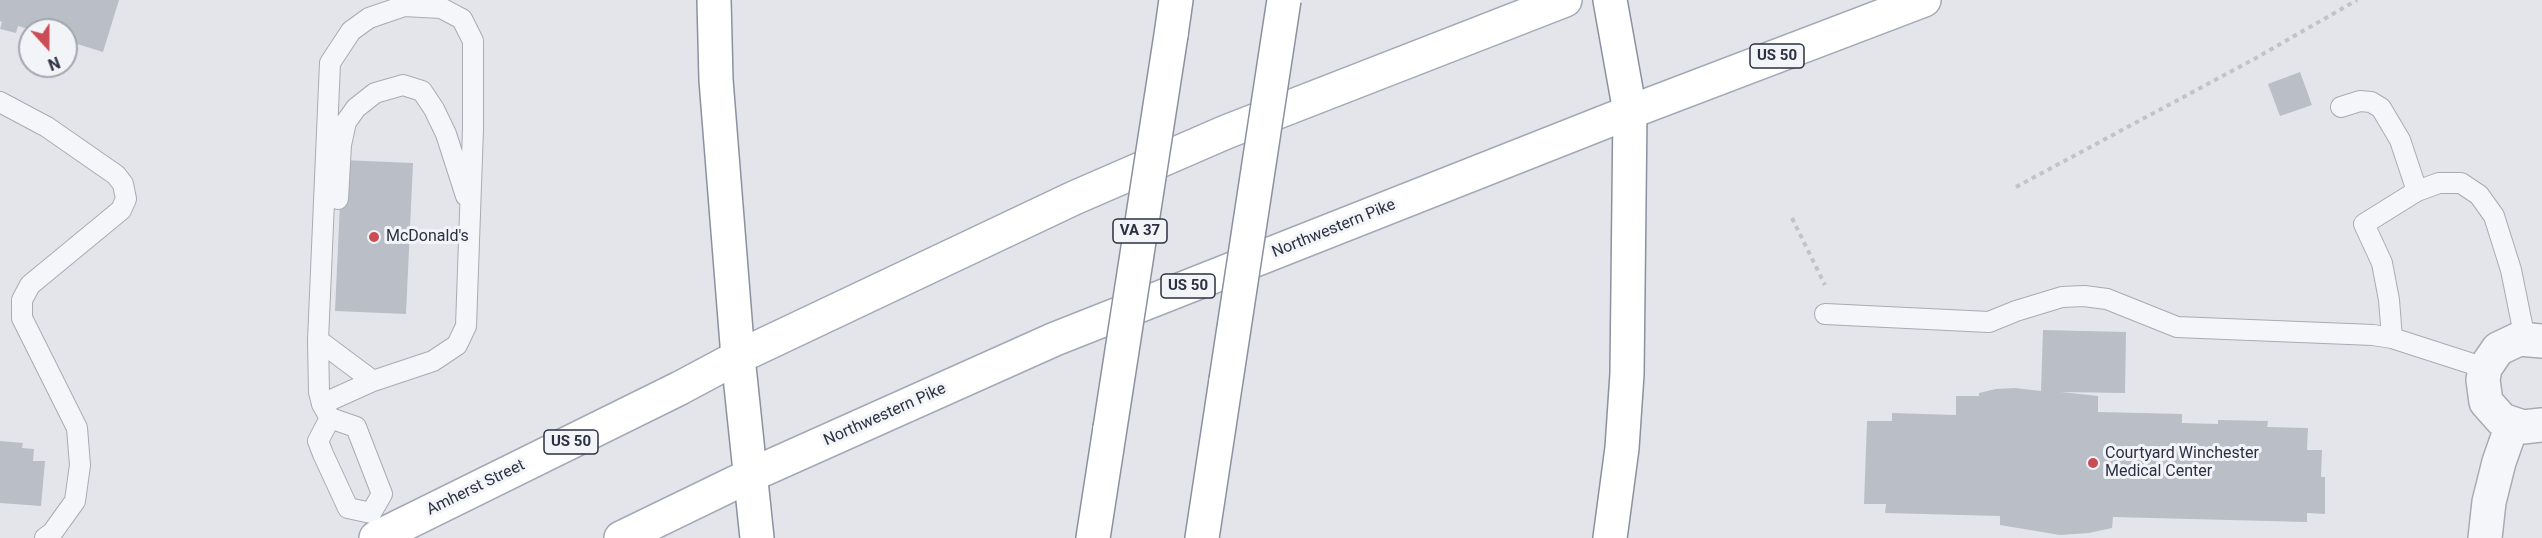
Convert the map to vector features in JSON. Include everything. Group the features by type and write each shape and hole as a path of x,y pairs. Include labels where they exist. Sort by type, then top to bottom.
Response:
{"main road":[{"path":"714,0 716,80 738,357 757,538"},
{"name":"VA 37","path":"1093,538 1176,0"},
{"path":"1202,538 1284,0"},
{"name":"US 50","path":"738,357 1074,198 1226,132 1565,0"},
{"path":"1610,0 1630,112 1627,374 1622,448 1610,538"},
{"name":"Northwestern Pike","path":"752,476 1055,339 1630,112 1924,0"},
{"name":"Amherst Street","path":"378,531 669,394 738,357"},
{"name":"US 50","path":"621,538 752,476"}],"street":[{"path":"2485,538 2489,502 2499,462 2527,425 2502,420 2486,402 2483,391 2485,368 2498,349 2508,343 2533,340"}],"lane":[{"path":"326,411 373,381 433,361 458,345 466,326 473,41 462,19 441,8 404,6 369,18 351,31 330,63 318,340 319,392 326,411 318,441 348,508 378,531"},
{"path":"320,319 333,298 340,145 346,122 356,108 375,93 403,86 422,91 446,134 470,210"},
{"path":"2341,108 2360,101 2371,102 2381,108 2400,140 2417,190"},
{"path":"0,102 47,128 116,174 123,184 126,199 122,210 30,285 22,300 22,318 77,428 80,465 75,501 52,533 45,538"},
{"path":"2392,338 2389,300 2382,263 2364,224 2417,190 2439,183 2461,183 2479,195 2494,216 2533,340"},
{"path":"1825,314 1989,322 2062,297 2084,296 2107,299 2177,327 2373,335 2392,338 2485,368"},
{"path":"318,340 373,381"},
{"path":"326,411 356,427 362,439 382,494 378,531"}],"path":[{"path":"2016,187 2356,0"},
{"path":"1792,219 1825,285"}],"building":[{"path":"0,0 119,0 103,52 78,44 78,18 18,18 16,33 0,29 2,22 0,21"},
{"path":"2300,72 2312,105 2280,116 2268,84"},
{"name":"McDonald's","path":"342,160 413,163 406,314 335,311"},
{"name":"Courtyard Winchester Medical Center","path":"2043,330 2126,332 2125,393 2061,392 2098,396 2098,412 2182,414 2182,423 2218,424 2218,420 2268,421 2267,427 2308,428 2307,450 2322,450 2321,477 2325,477 2325,514 2307,513 2307,522 2113,517 2112,528 2089,533 2060,535 2000,525 2000,516 1885,513 1886,504 1864,504 1867,421 1892,421 1892,413 1956,415 1956,396 1979,396 1979,393 1996,389 2015,388 2041,391"},
{"path":"0,441 23,443 22,448 34,449 33,461 45,461 41,506 0,503"}],"place":[{"name":"McDonald's","path":"374,237"},
{"name":"Courtyard Winchester Medical Center","path":"2093,463"}]}
